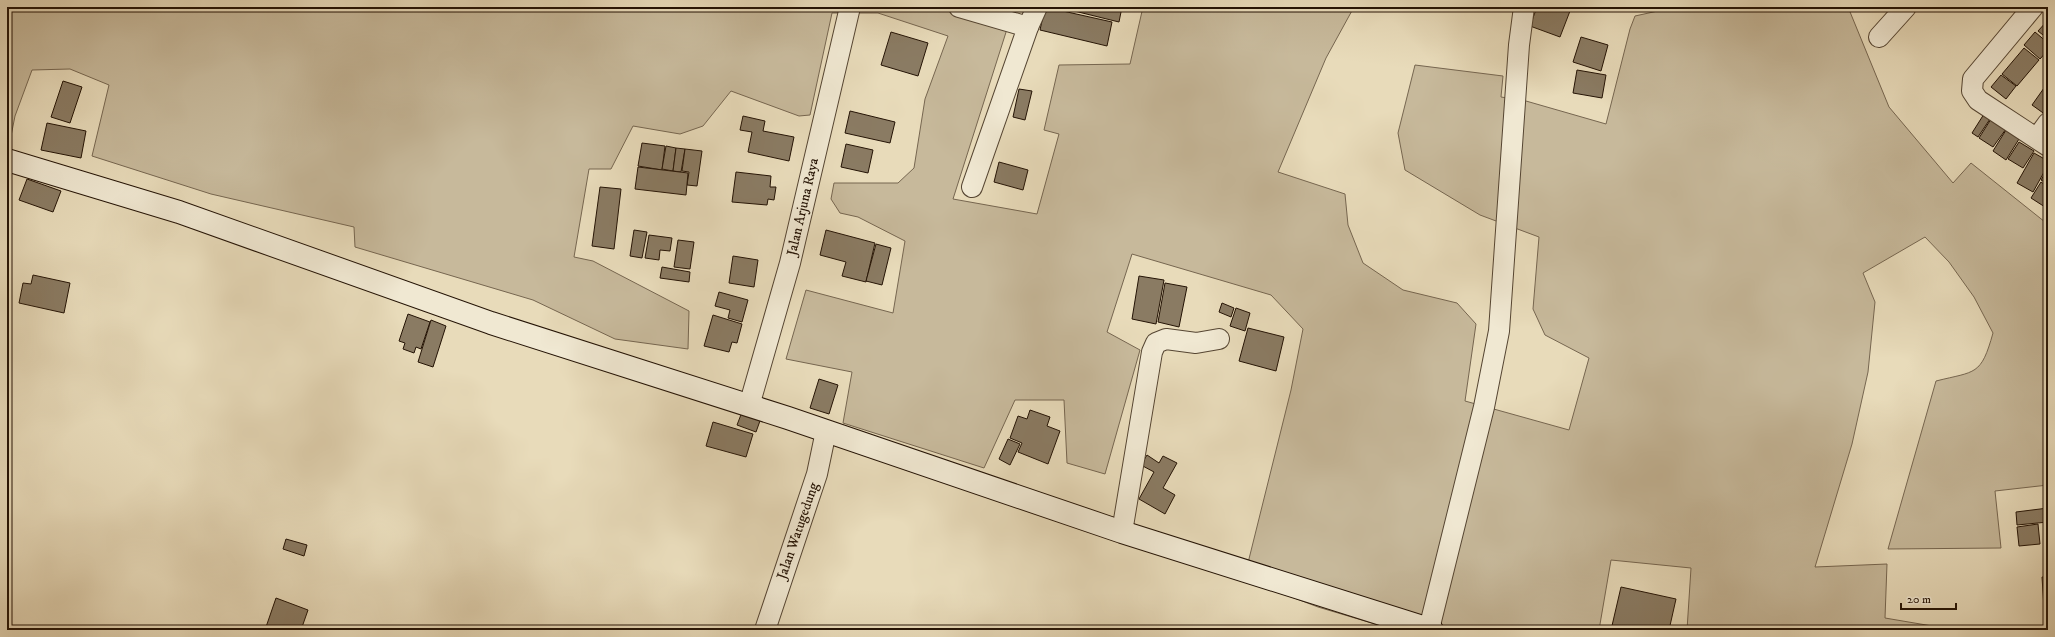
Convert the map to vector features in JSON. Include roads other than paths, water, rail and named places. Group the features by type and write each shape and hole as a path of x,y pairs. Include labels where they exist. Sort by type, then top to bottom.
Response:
{"street":[{"name":"Jalan Arjuna Raya","path":"749,406 790,263 850,7"},
{"path":"959,7 1028,27"},
{"path":"972,187 1028,27 1037,7"},
{"path":"7,160 179,212 491,323 826,431 1122,532 1430,630 1484,407 1499,331 1519,45 1524,7"},
{"path":"1879,37 1906,7"},
{"path":"2033,7 1973,80 1972,87 1974,95 1981,103 2044,136"},
{"path":"1122,532 1152,352 1156,343 1166,338 1196,342 1219,339"},
{"name":"Jalan Watugedung","path":"765,630 817,474 826,431"}]}
